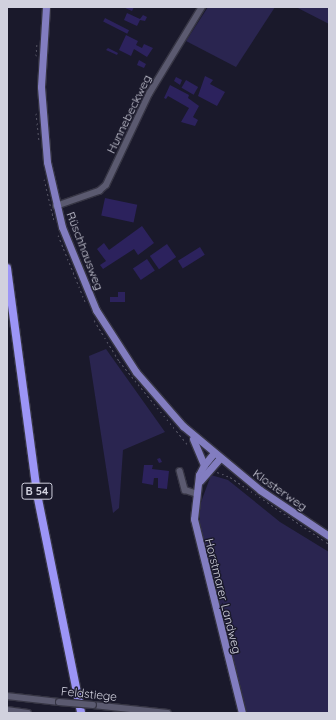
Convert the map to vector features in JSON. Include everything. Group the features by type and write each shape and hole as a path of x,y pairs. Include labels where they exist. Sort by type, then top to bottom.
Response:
{"highway":[{"name":"B 54","path":"7,268 37,494 81,713"},
{"name":"B 54","path":"7,312 34,503 76,713"}],"main road":[{"name":"Rüschhausweg","path":"46,7 42,48 41,103 47,162 56,206 77,269 111,336 144,383 186,429 216,456"},
{"path":"186,429 199,449 204,465"},
{"name":"Horstmarer Landweg","path":"216,456 204,465 198,483 193,512 197,537 242,713"},
{"name":"Horstmarer Landweg","path":"198,483 216,456"},
{"name":"Klosterweg","path":"216,456 260,490 329,536"}],"street":[{"name":"Hunnebeckweg","path":"56,206 99,191 106,185 149,94 202,7"},
{"path":"180,471 185,490 196,493"},
{"name":"Feldstiege","path":"7,696 168,713"},
{"path":"7,710 28,713"}],"path":[{"path":"214,471 230,477 329,544"}],"shaded area":[{"path":"208,7 275,7 236,67 186,41"},
{"path":"296,7 329,7 329,24"},
{"path":"106,349 165,432 123,450 119,508 113,513 89,356"},
{"path":"211,475 228,480 280,522 329,552 329,713 246,713 200,524 200,505"}],"building":[{"path":"123,7 134,7 132,11"},
{"path":"127,13 140,19 143,15 147,17 145,21 140,20 137,26 124,20"},
{"path":"105,18 129,30 127,34 103,22"},
{"path":"126,35 138,41 136,45 142,48 144,44 153,48 147,57 134,49 131,56 119,50"},
{"path":"108,48 118,53 117,55 106,50"},
{"path":"139,60 146,64 144,68 137,65"},
{"path":"205,76 213,80 210,84 225,92 217,106 198,96"},
{"path":"176,77 182,80 180,85 174,81"},
{"path":"186,80 198,87 194,95 182,88"},
{"path":"170,85 189,95 188,98 199,106 193,117 198,120 195,126 181,122 189,108 168,96 166,99 164,98"},
{"path":"105,198 137,205 134,222 101,216"},
{"path":"142,226 154,243 138,255 134,249 103,269 100,265 106,261 97,249 104,243 109,250"},
{"path":"167,244 176,257 159,269 150,256"},
{"path":"200,247 205,255 183,268 178,261"},
{"path":"147,259 155,271 141,280 133,269"},
{"path":"118,292 125,292 125,302 110,302 110,297 118,297"},
{"path":"160,458 162,462 159,463 157,459"},
{"path":"144,465 153,465 152,469 169,471 167,489 158,488 158,478 154,478 153,485 142,483"}]}
